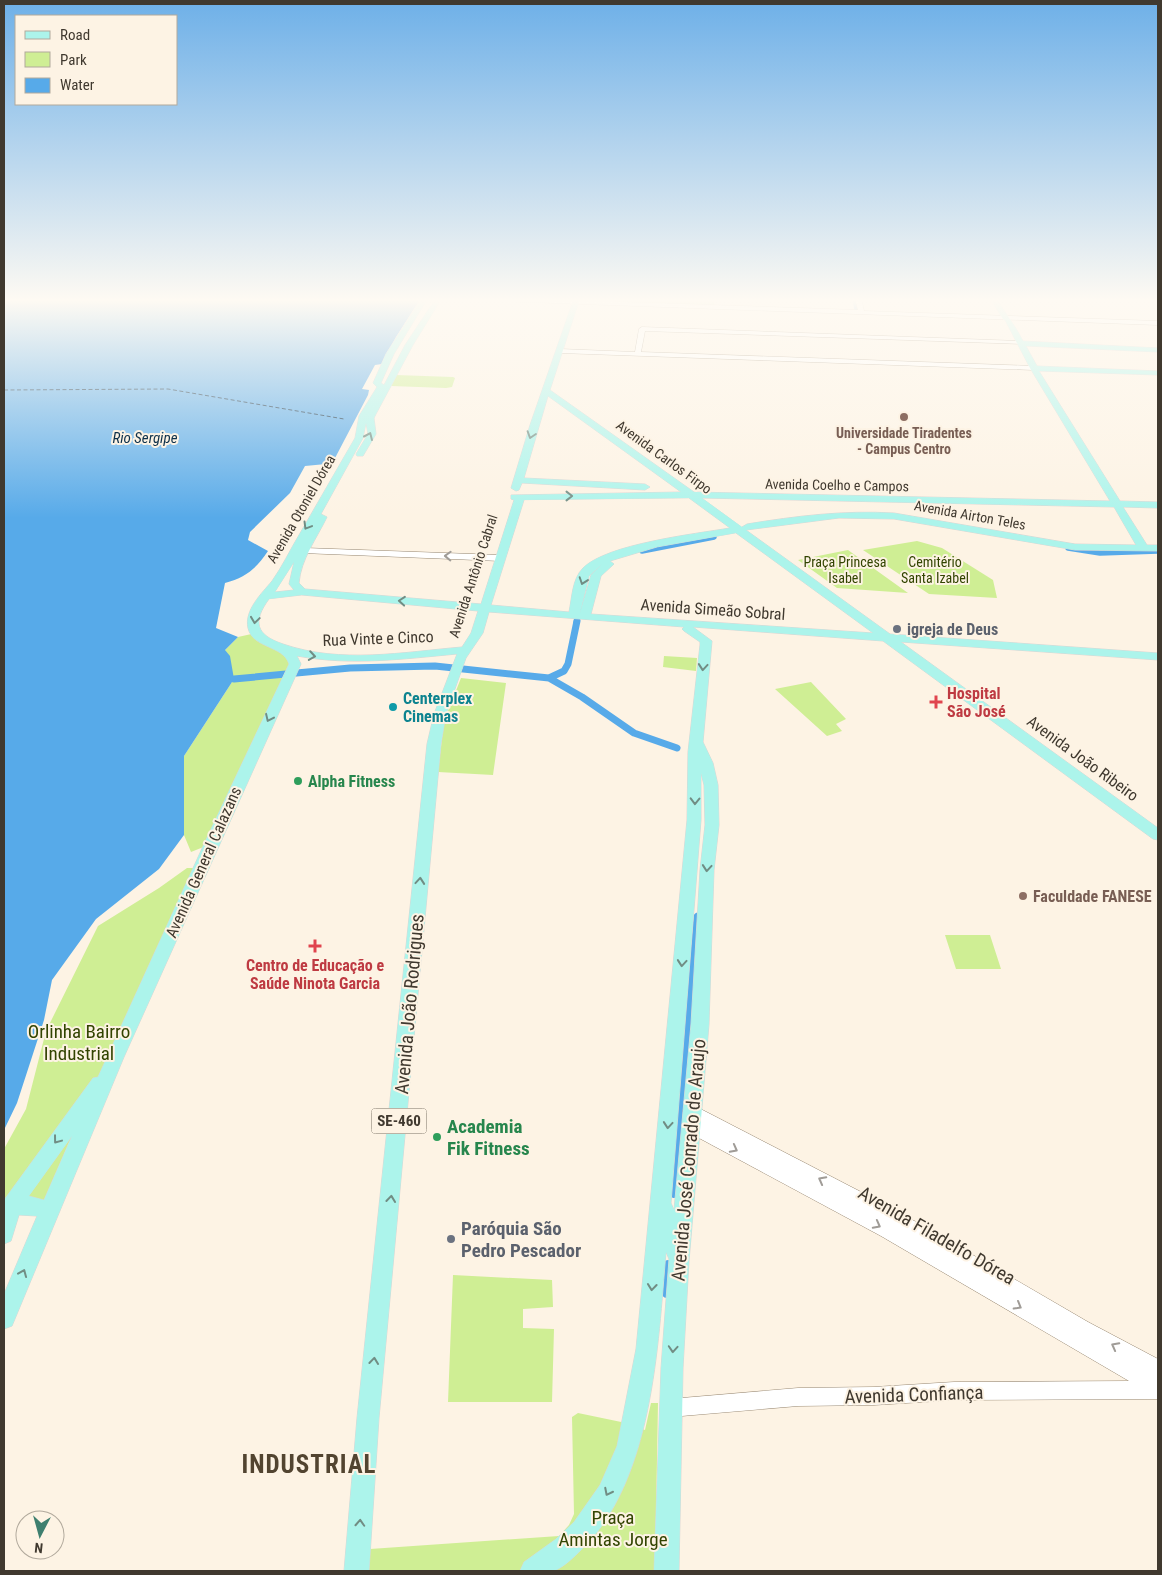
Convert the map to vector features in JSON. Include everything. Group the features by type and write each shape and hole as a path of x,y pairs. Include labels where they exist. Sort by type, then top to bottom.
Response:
{"main road":[{"path":"382,372 377,383 378,387 384,388 395,372"},
{"name":"Avenida Antônio Cabral","path":"460,661 481,608 517,497 518,480 534,425 553,372"},
{"path":"1036,372 1144,549"},
{"path":"1121,372 1158,373"},
{"path":"548,385 560,393"},
{"name":"Avenida Carlos Firpo","path":"548,385 587,419 746,530"},
{"name":"Avenida Otoniel Dórea","path":"302,592 294,581 305,551 326,510 372,434 370,418 384,388"},
{"name":"Avenida Otoniel Dórea","path":"265,642 256,633 253,623 257,610 279,578 362,433 363,416 384,388"},
{"name":"Avenida Carlos Firpo","path":"587,419 594,418 601,422 694,493"},
{"name":"Avenida Coelho e Campos","path":"518,480 596,484 694,493"},
{"path":"517,497 535,490 596,484"},
{"name":"Avenida Coelho e Campos","path":"517,497 694,493 1116,502 1158,505"},
{"name":"Avenida Coelho e Campos","path":"1116,502 1158,500"},
{"name":"Avenida Airton Teles","path":"578,618 596,574 608,564 642,553 746,530 829,515 871,514 894,516 1075,547 1158,548"},
{"name":"Avenida Airton Teles","path":"746,530 818,521 867,518 895,521 1078,553 1158,554"},
{"name":"Avenida João Ribeiro","path":"746,530 899,641 1158,823"},
{"name":"Avenida Simeão Sobral","path":"267,596 302,592 688,629 709,635 899,641 1158,656"},
{"name":"Avenida Antônio Cabral","path":"460,661 477,633 481,608"},
{"path":"480,620 496,615 578,618"},
{"name":"Avenida Simeão Sobral","path":"578,618 753,628 1158,661"},
{"path":"698,749 709,635 724,628 753,628"},
{"name":"Avenida João Ribeiro","path":"899,641 1158,835"},
{"name":"Rua Vinte e Cinco","path":"265,642 282,649 312,656 460,661"},
{"name":"Avenida General Calazans","path":"4,1318 112,1064 293,666 282,649"},
{"name":"Avenida João Rodrigues","path":"357,1571 368,1418 399,1116 430,776 440,714 460,661"},
{"name":"Avenida José Conrado de Araujo","path":"667,1571 670,1408 679,1261 700,1024 700,979 712,802 708,771 698,749"},
{"name":"Avenida José Conrado de Araujo","path":"628,1447 647,1349 682,988 698,749"},
{"path":"682,988 700,979"},
{"name":"Avenida General Calazans","path":"4,1234 12,1207 42,1160 112,1064"},
{"path":"661,1202 679,1261"},
{"path":"12,1207 22,1204 33,1205 49,1212"},
{"path":"534,1571 545,1565 583,1531 608,1494 628,1447"}],"street":[{"path":"305,551 497,557"},
{"name":"Avenida Filadelfo Dórea","path":"691,1119 886,1214 1158,1370"},
{"name":"Avenida Filadelfo Dórea","path":"691,1119 919,1248 1158,1389"},
{"name":"Avenida Confiança","path":"670,1408 798,1397 874,1396 954,1391 1158,1389"}],"green space":[{"path":"396,375 455,378 452,387 446,388 391,386"},
{"name":"Cemitério Santa Izabel","path":"917,541 942,548 993,580 997,598 929,594 863,550"},
{"name":"Praça Princesa Isabel","path":"848,550 908,593 837,588 798,560"},
{"path":"256,633 295,661 211,844 191,852 184,835 184,756 234,679 225,650 238,637"},
{"path":"664,656 697,658 696,671 663,667"},
{"path":"461,678 506,683 493,775 438,772 444,721"},
{"path":"811,682 846,719 836,724 842,731 827,736 775,689"},
{"name":"Orlinha Bairro Industrial","path":"187,868 195,868 98,1085 26,1176 4,1208 4,1149 26,1109 46,1031 98,926"},
{"path":"945,935 990,935 1001,969 956,969"},
{"path":"74,1131 43,1203 21,1199"},
{"path":"453,1275 552,1280 553,1307 523,1309 523,1328 554,1329 552,1402 448,1402"},
{"name":"Praça Amintas Jorge","path":"651,1403 658,1403 655,1571 368,1571 370,1549 559,1536 569,1525 574,1514 572,1417 578,1413 626,1423 645,1430"}],"water":[{"name":"Rio Sergipe","path":"4,372 371,372 362,389 369,390 368,395 334,460 326,464 305,466 290,493 250,532 248,540 268,551 250,572 225,583 216,628 238,637 225,650 230,656 234,679 184,756 184,835 159,869 96,919 52,980 44,1020 17,1103 4,1130"}],"waterway":[{"path":"642,551 714,537"},
{"path":"1068,548 1100,553 1158,551"},
{"path":"576,623 579,609"},
{"path":"549,678 564,671 568,664 577,621"},
{"path":"234,679 350,668 435,666 549,678"},
{"path":"549,678 582,697 634,733 677,748"},
{"path":"676,1172 698,917"},
{"path":"674,1192 676,1170"},
{"path":"667,1292 668,1266"}],"ferry route":[{"path":"4,390 168,389 344,419"}],"place":[{"name":"Universidade Tiradentes - Campus Centro","path":"904,417"},
{"name":"igreja de Deus","path":"897,629"},
{"name":"Hospital São José","path":"936,702"},
{"name":"Centerplex Cinemas","path":"393,707"},
{"name":"Alpha Fitness","path":"298,781"},
{"name":"Faculdade FANESE","path":"1023,896"},
{"name":"Centro de Educação e Saúde Ninota Garcia","path":"315,946"},
{"name":"Academia Fik Fitness","path":"437,1137"},
{"name":"Paróquia São Pedro Pescador","path":"451,1239"}],"district":[{"name":"INDUSTRIAL","path":"309,1464"}]}
